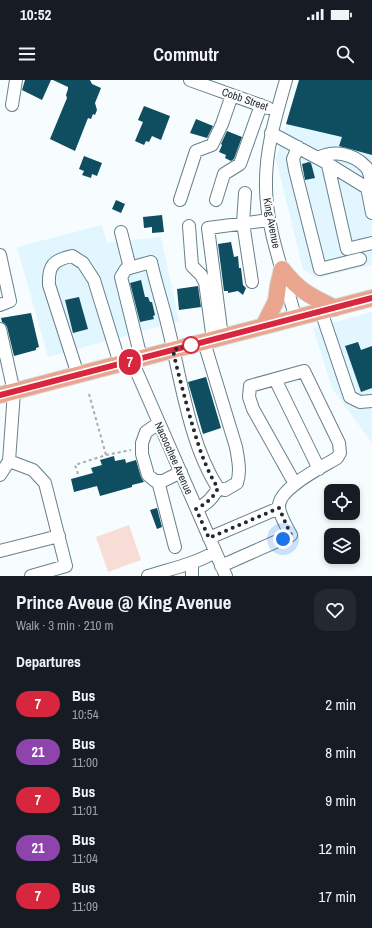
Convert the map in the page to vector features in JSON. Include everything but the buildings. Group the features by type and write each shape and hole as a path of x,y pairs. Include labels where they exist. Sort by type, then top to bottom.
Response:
{"main road":[{"path":"282,269 293,283 301,290 328,309"},
{"path":"264,325 276,301 282,269"},
{"path":"7,394 264,325 372,298"}],"street":[{"path":"12,105 16,80"},
{"name":"Cobb Street","path":"190,80 277,111"},
{"name":"King Avenue","path":"286,80 268,149 266,188 269,220 295,318"},
{"path":"180,200 196,151 212,145 222,124 232,95"},
{"path":"216,200 224,174 240,164 261,105"},
{"path":"271,133 370,187"},
{"path":"298,147 294,158 295,170 320,269 360,259"},
{"path":"318,158 326,154 339,153 355,158 367,168 372,214"},
{"path":"328,165 348,249 372,244"},
{"path":"245,193 243,223 252,282"},
{"path":"213,339 208,228 269,220"},
{"path":"131,361 121,277 126,269 151,262 177,370 198,444 210,476 218,488 225,490 237,483 239,476 239,461 213,339 204,282 192,266 189,226"},
{"path":"121,232 130,268"},
{"path":"0,255 10,301 0,305"},
{"path":"78,375 49,285 49,273 54,262 62,258 72,256 84,263 94,280 131,361"},
{"path":"328,309 350,397 360,402 372,401"},
{"path":"0,329 7,394 9,461 0,475"},
{"name":"Nacoochee Avenue","path":"131,361 224,571"},
{"path":"224,571 291,535 279,508 279,501 290,487 295,484 319,469 337,458 340,453 339,443 304,371 250,386 249,397 253,409 295,484"},
{"path":"275,379 319,469"},
{"path":"159,422 146,432 142,443 142,454 148,475 155,481 163,481 181,472"},
{"path":"9,461 33,470 45,483 59,536 66,566 36,575"},
{"path":"158,481 175,547"},
{"path":"196,509 206,504 214,496 218,488"},
{"path":"209,538 279,508"},
{"path":"0,551 59,536"},
{"path":"148,576 192,563 215,552"},
{"path":"192,563 192,576"}],"path":[{"path":"89,394 106,455"},
{"path":"78,474 75,465 106,455 142,448"}],"shaded area":[{"path":"300,80 372,80 372,265 317,278 303,269 276,159"},
{"path":"102,225 107,243 161,237 179,321 48,357 17,247"},
{"path":"372,312 372,443 332,388 313,328"},
{"path":"129,525 141,560 108,572 96,537"}],"bus line":[{"name":"7","path":"0,395 372,298"}],"route":[{"path":"191,345 194,344 173,350 177,370 198,444 210,476 218,488 214,496 206,504 196,509 209,538 279,508 291,535 283,539"}]}
